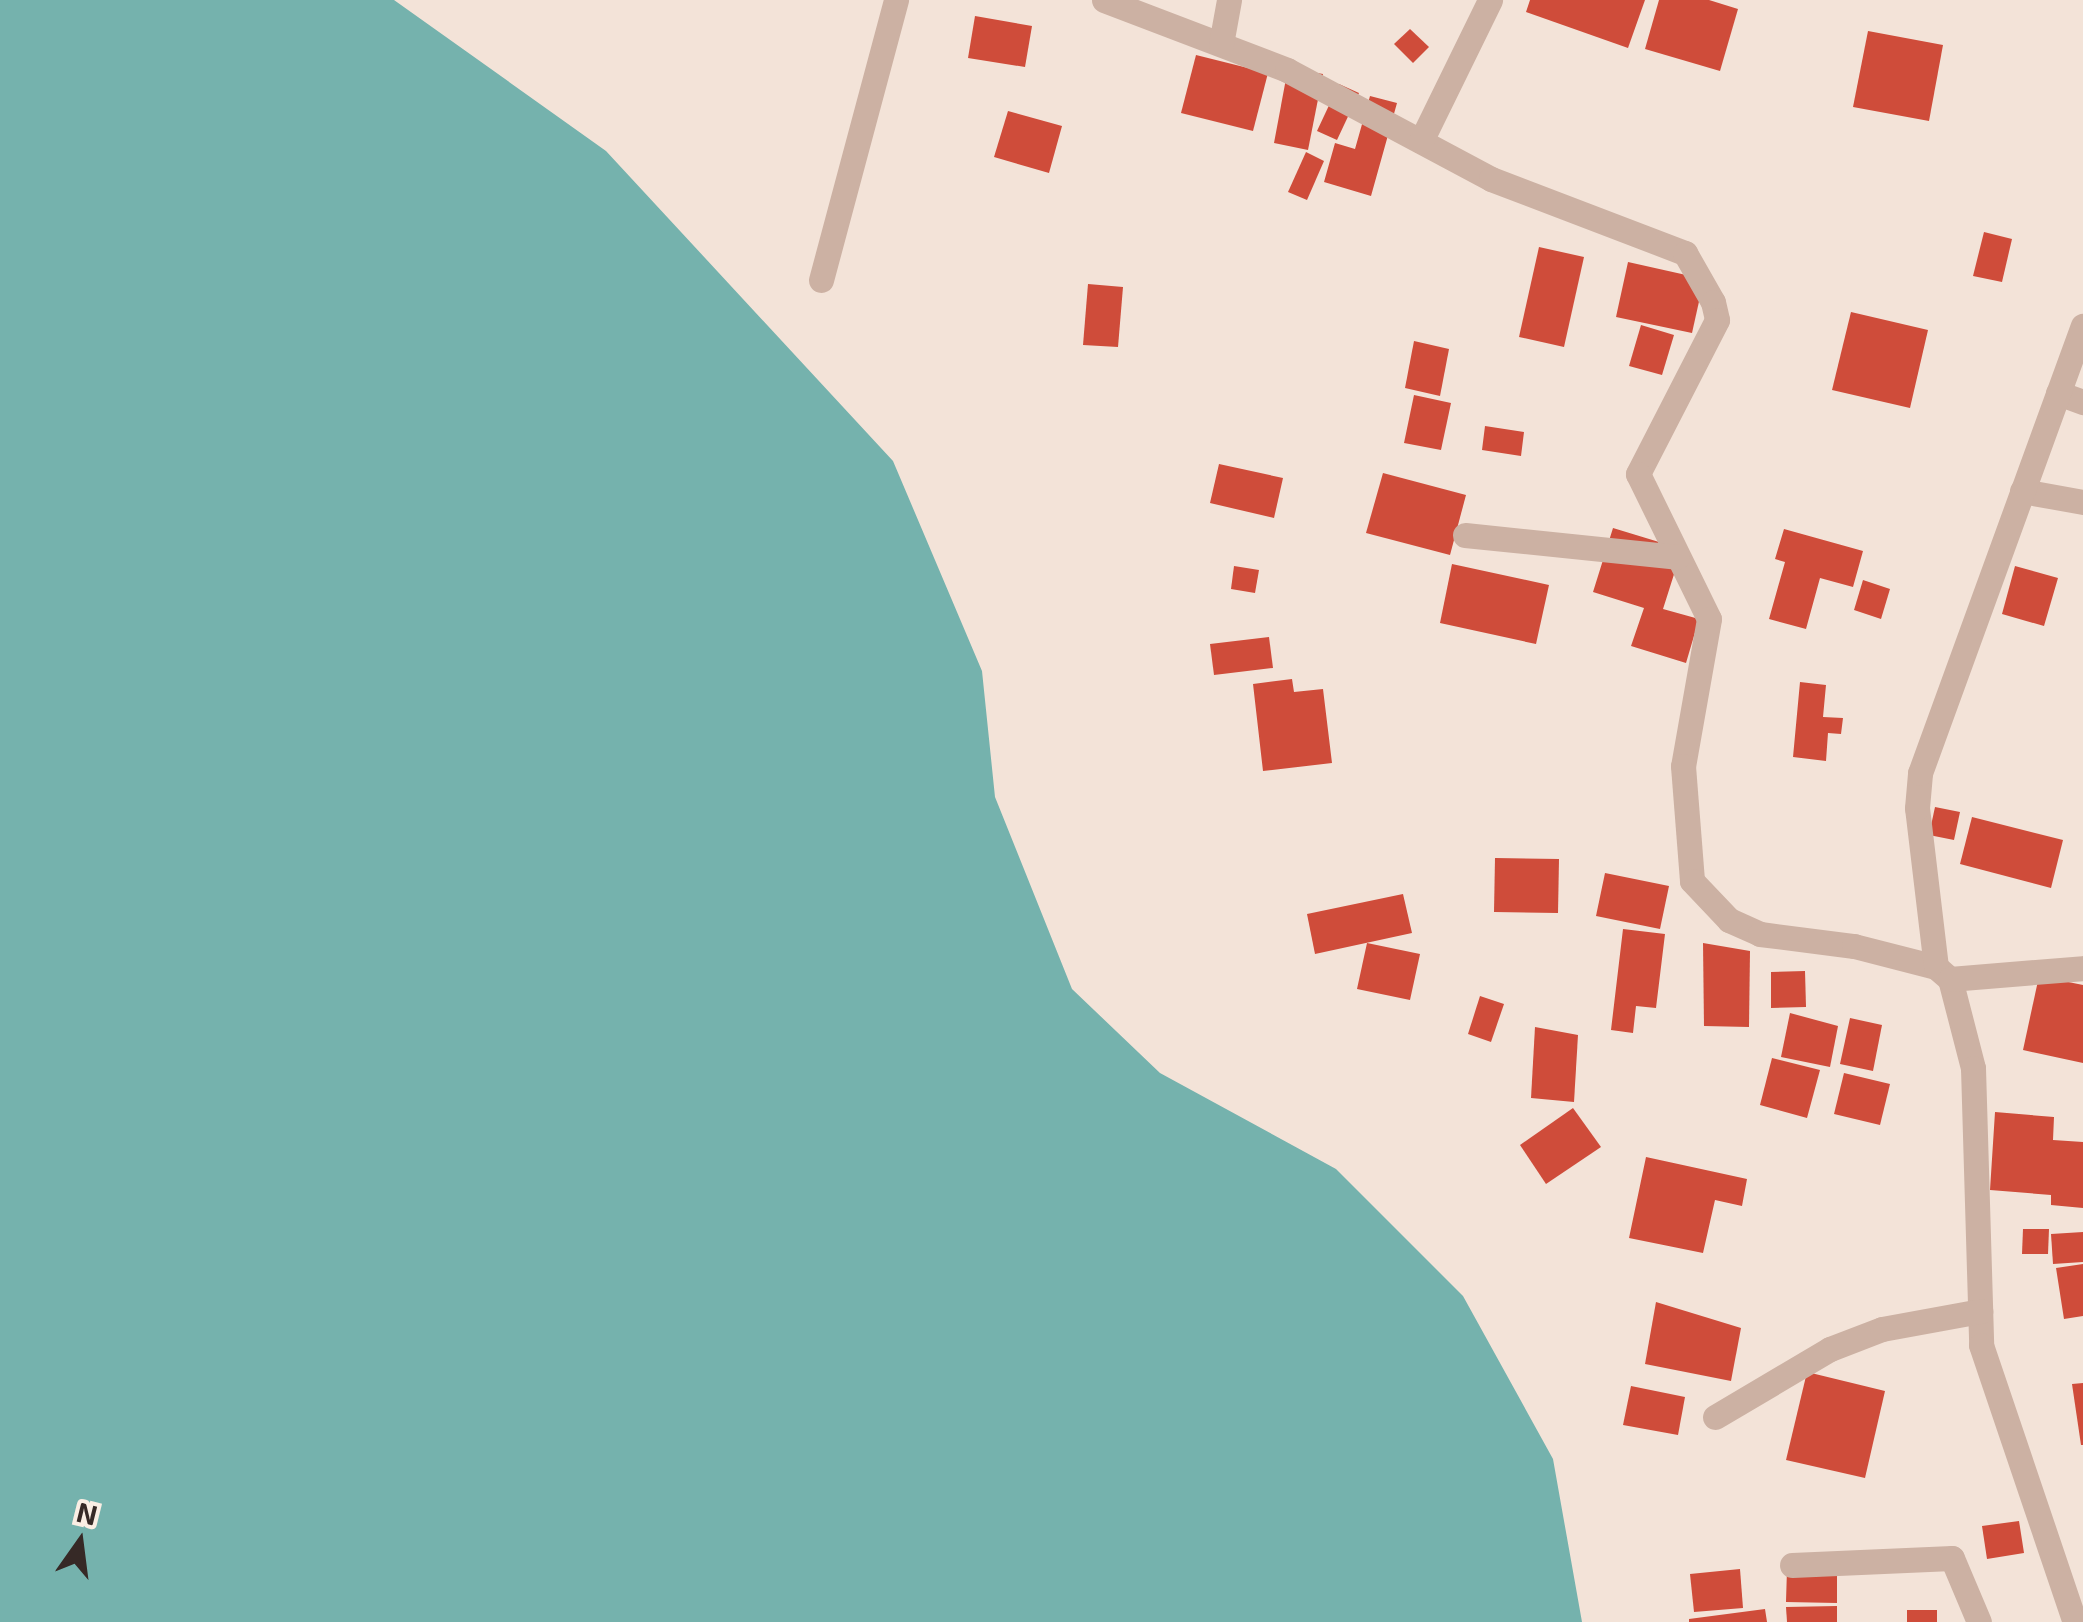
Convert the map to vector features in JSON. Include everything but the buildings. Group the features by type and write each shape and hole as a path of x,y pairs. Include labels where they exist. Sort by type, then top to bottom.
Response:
{"street":[{"path":"821,280 896,0"},
{"path":"1104,0 1320,85 1491,180 1685,253 1714,302 1717,320 1638,474 1677,557 1703,594 1709,618 1683,766 1692,881 1730,920 1760,934 1854,946 1942,973 2083,967"},
{"path":"1221,44 1229,0"},
{"path":"1421,141 1490,0"},
{"path":"2075,1622 1982,1346 1972,1068 1942,973 1916,790 2083,326"},
{"path":"2058,394 2083,402"},
{"path":"2022,491 2083,502"},
{"path":"1466,534 1677,557"},
{"path":"1716,1417 1830,1349 1882,1329 1980,1311"},
{"path":"1792,1564 1952,1558 1980,1622"}],"water":[{"path":"0,0 394,0 606,151 893,461 982,671 995,797 1072,989 1160,1073 1336,1169 1463,1296 1553,1459 1582,1622 0,1622"}]}
